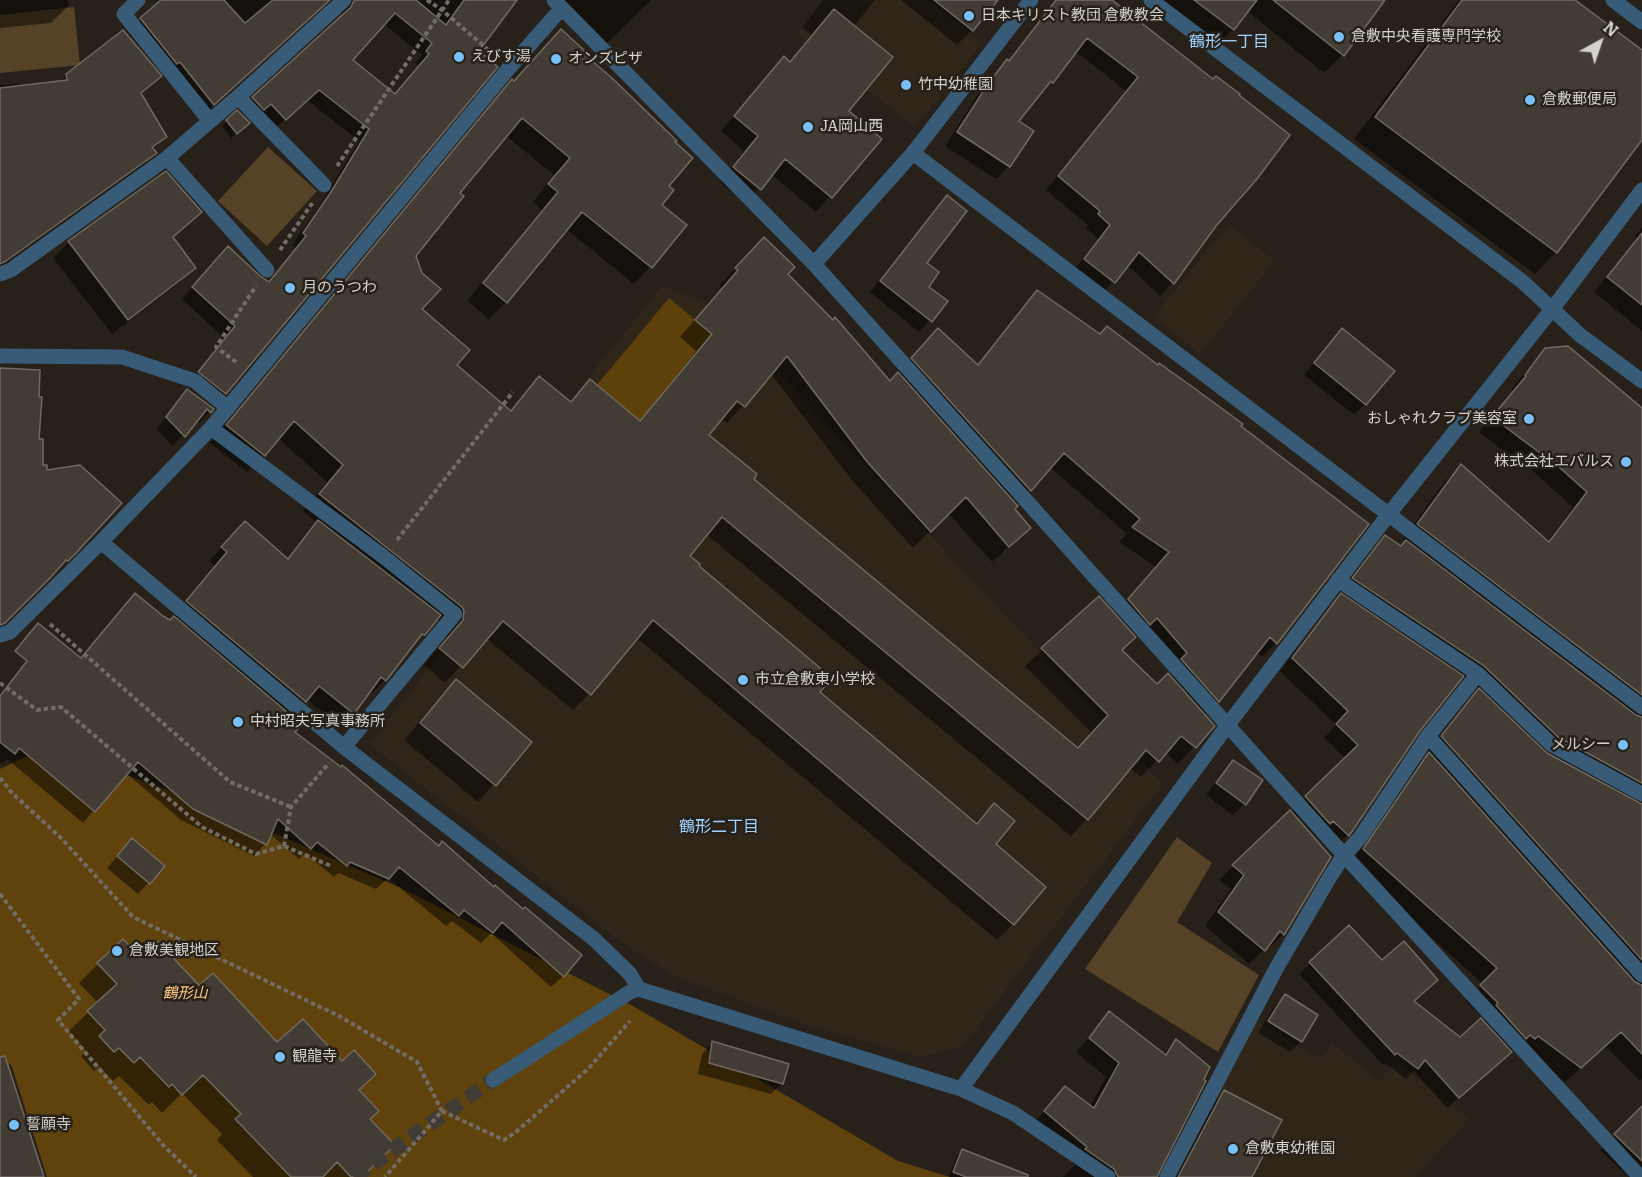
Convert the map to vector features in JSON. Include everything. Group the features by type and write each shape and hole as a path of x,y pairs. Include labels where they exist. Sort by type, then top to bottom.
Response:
{"street":[{"path":"138,0 124,14 210,121"},
{"path":"0,273 11,270 167,158 344,0"},
{"path":"814,264 913,153 1031,0"},
{"path":"1151,0 1523,282 1580,335 1642,381"},
{"path":"1612,0 1642,22"},
{"path":"0,635 10,632 212,428 509,68 558,4 814,264 1227,726 1637,1174"},
{"path":"238,97 324,185"},
{"path":"913,153 1642,707"},
{"path":"167,158 267,270"},
{"path":"961,1089 1227,726 1389,514 1553,308 1642,190"},
{"path":"0,356 122,357 195,381 228,408"},
{"path":"212,428 384,557 455,614 344,747"},
{"path":"101,542 344,747 594,939 630,974 639,989"},
{"path":"1338,580 1478,674 1552,745 1642,794"},
{"path":"1167,1177 1277,967 1344,855 1360,838 1428,736 1478,674"},
{"path":"1428,736 1642,975"},
{"path":"493,1080 630,992 639,989 961,1089 1013,1113 1108,1177"}],"path":[{"path":"427,0 442,10 509,68"},
{"path":"384,557 513,392"},
{"path":"33,608 231,782 291,807"},
{"path":"0,683 37,710 61,707 202,827 256,854 284,846 331,866"},
{"path":"284,846 291,807 344,747"},
{"path":"0,778 12,793 60,837 134,917 339,1016 417,1062 442,1111 504,1140 588,1069 655,993"},
{"path":"0,894 79,999 58,1020 164,1146 196,1177"},
{"path":"386,1177 442,1111"}],"shaded area":[{"name":"竹中幼稚園","path":"825,0 929,0 982,43 915,128 797,33"},
{"path":"74,7 80,65 0,73 0,15"},
{"path":"268,147 317,191 267,246 218,201"},
{"path":"1229,224 1275,261 1200,354 1154,316"},
{"name":"市立倉敷東小学校","path":"663,285 705,303 727,321 794,389 1163,784 963,1046 922,1057 809,1026 682,979 646,959 604,929 369,744 470,616 513,470"},
{"path":"669,298 712,334 640,421 597,385"},
{"path":"1177,837 1212,863 1177,922 1259,975 1218,1052 1085,969"},
{"path":"1256,1021 1321,1059 1332,1043 1380,1081 1395,1061 1469,1119 1415,1177 1175,1177"}],"green space":[{"name":"鶴形山","path":"49,746 213,807 401,888 633,1006 898,1161 950,1177 47,1177 11,1064 0,1066 0,769"}],"building":[{"path":"161,0 224,0 245,23 273,0 330,0 214,105 180,62 177,64 140,18"},
{"path":"354,0 416,0 446,25 464,0 517,0 479,51 498,67 226,394 198,372 235,326 192,287 228,246 269,282 306,236 303,233 369,129 319,90 286,120 271,104 264,110 252,97 351,7","holes":["395,13 432,43 426,51 429,54 395,94 353,60"]},
{"name":"日本キリスト教団 倉敷教会","path":"934,0 998,0 973,31"},
{"path":"1056,0 1112,0 1213,79 1216,76 1240,94 1290,135 1257,179 1216,226 1174,284 1139,252 1115,283 1084,259 1110,225 1098,214 1100,211 1058,176 1138,77 1087,38 1053,83 1051,81 1019,121 1034,131 1010,167 957,132 988,84 1007,59 1009,61"},
{"path":"1194,0 1257,0 1234,30"},
{"name":"倉敷中央看護専門学校","path":"1273,0 1385,0 1344,56"},
{"path":"1462,0 1575,0 1642,50 1642,140 1557,253 1375,117"},
{"path":"834,9 893,57 849,111 882,139 832,198 785,159 761,190 733,167 758,136 734,116 784,56 790,62"},
{"path":"561,29 586,52 584,54 612,78 693,158 669,186 674,190 662,205 687,225 652,268 582,212 507,303 483,283 558,192 548,184 570,158 522,118 460,193 464,196 416,256 422,273 441,289 422,309 470,350 457,365 511,411 539,376 571,402 590,379 640,421 712,334 695,320 738,270 735,268 764,237 795,267 788,274 833,320 835,317 890,381 898,372 1018,506 1015,509 1031,528 1009,547 966,497 931,532 868,463 787,356 745,407 737,401 709,435 757,474 754,479 1078,748 1108,715 1041,648 1099,596 1136,637 1122,650 1157,684 1168,673 1215,726 1196,748 1181,736 1159,762 1146,750 1088,820 722,517 690,556 832,678 820,692 977,824 994,803 1015,821 996,844 1046,887 1014,925 653,620 591,695 503,621 463,668 439,648 463,620 462,607 319,494 343,465 294,421 265,456 226,425 512,79 514,81"},
{"path":"123,30 162,76 141,93 167,137 152,147 157,153 0,264 0,88 67,80 66,74"},
{"path":"237,110 250,123 237,134 226,120"},
{"path":"166,171 202,212 173,237 196,268 128,320 68,241"},
{"path":"947,195 967,211 927,263 939,272 929,287 948,301 932,322 880,281"},
{"path":"1642,233 1642,305 1607,277"},
{"path":"1037,290 1100,334 1107,326 1158,365 1159,363 1243,424 1241,426 1369,524 1277,644 1270,637 1219,702 1181,659 1187,653 1157,618 1150,625 1128,599 1169,552 1132,527 1140,519 1064,453 1031,491 911,358 938,328 978,365"},
{"path":"1342,328 1395,371 1366,405 1314,363"},
{"path":"1568,346 1642,408 1642,695 1417,524 1461,464 1549,542 1587,492 1541,451 1540,453 1492,417 1526,376 1545,348"},
{"path":"0,368 40,370 39,397 42,397 39,439 43,439 43,465 47,465 47,470 80,465 122,503 68,561 66,560 5,623 0,625"},
{"path":"187,389 214,409 211,413 207,409 185,437 166,417"},
{"path":"318,520 441,615 425,635 422,634 386,681 381,677 354,714 319,686 306,702 186,601 227,552 221,547 245,521 288,559"},
{"path":"1385,535 1401,546 1406,540 1636,715 1642,717 1642,783 1558,737 1484,666 1352,578"},
{"path":"135,593 163,616 170,620 174,616 293,717 289,721 298,729 295,732 341,767 342,765 439,846 442,841 494,887 495,885 523,909 525,907 582,955 564,977 502,922 493,933 464,910 459,916 399,867 389,879 350,862 347,866 317,842 311,849 278,819 267,845 193,809 138,762 95,812 19,748 15,754 0,742 0,696 27,661 15,651 38,623 81,658"},
{"path":"1341,593 1464,676 1420,731 1349,836 1333,821 1330,824 1305,796 1358,745 1336,724 1348,711 1292,658"},
{"path":"456,679 532,742 496,786 420,723"},
{"path":"1479,688 1547,753 1642,804 1642,960 1441,736"},
{"path":"1429,752 1635,982 1642,985 1642,1054 1621,1032 1581,1068 1538,1036 1535,1039 1530,1035 1526,1039 1496,1005 1498,1003 1480,985 1497,968 1363,849"},
{"path":"1233,760 1263,780 1246,805 1216,783"},
{"path":"1290,810 1331,857 1284,935 1280,931 1265,951 1218,912 1244,875 1232,865"},
{"path":"132,838 165,866 150,884 117,856"},
{"path":"1349,925 1382,960 1404,941 1438,980 1414,1001 1460,1037 1481,1018 1512,1052 1459,1098 1425,1060 1418,1069 1397,1053 1395,1055 1309,962"},
{"name":"観龍寺","path":"123,939 141,958 158,942 199,985 213,973 277,1042 303,1019 342,1061 354,1050 376,1074 359,1090 379,1111 370,1119 395,1145 362,1177 351,1177 337,1162 323,1177 291,1177 235,1119 241,1114 203,1075 182,1095 172,1084 169,1087 140,1057 134,1063 119,1048 114,1052 99,1036 105,1030 87,1011 117,984 97,963"},
{"path":"1285,994 1318,1015 1302,1042 1268,1021"},
{"path":"1109,1011 1166,1055 1176,1039 1210,1067 1204,1079 1206,1081 1157,1177 1118,1177 1114,1169 1085,1149 1087,1147 1044,1111 1065,1086 1094,1108 1119,1063 1089,1038"},
{"path":"712,1041 789,1064 783,1084 709,1063"},
{"name":"誓願寺","path":"5,1056 44,1177 0,1177 0,1057"},
{"name":"倉敷東幼稚園","path":"1224,1090 1282,1120 1252,1177 1178,1177"},
{"path":"1642,1106 1642,1161 1614,1134"},
{"path":"962,1149 1028,1175 1028,1177 966,1177 953,1172"}],"tunnel":[{"path":"354,1177 493,1080"}],"place":[{"name":"日本キリスト教団 倉敷教会","path":"969,16"},
{"name":"倉敷中央看護専門学校","path":"1339,37"},
{"name":"えびす湯","path":"459,57"},
{"name":"オンズピザ","path":"556,59"},
{"name":"竹中幼稚園","path":"906,85"},
{"name":"倉敷郵便局","path":"1530,100"},
{"name":"JA岡山西","path":"808,127"},
{"name":"月のうつわ","path":"290,288"},
{"name":"おしゃれクラブ美容室","path":"1529,419"},
{"name":"株式会社エバルス","path":"1626,462"},
{"name":"市立倉敷東小学校","path":"743,680"},
{"name":"中村昭夫写真事務所","path":"238,722"},
{"name":"メルシー","path":"1623,745"},
{"name":"倉敷美観地区","path":"117,951"},
{"name":"観龍寺","path":"280,1057"},
{"name":"誓願寺","path":"14,1125"},
{"name":"倉敷東幼稚園","path":"1233,1149"}],"district":[{"name":"鶴形一丁目","path":"1229,42"},
{"name":"鶴形二丁目","path":"719,827"}]}
